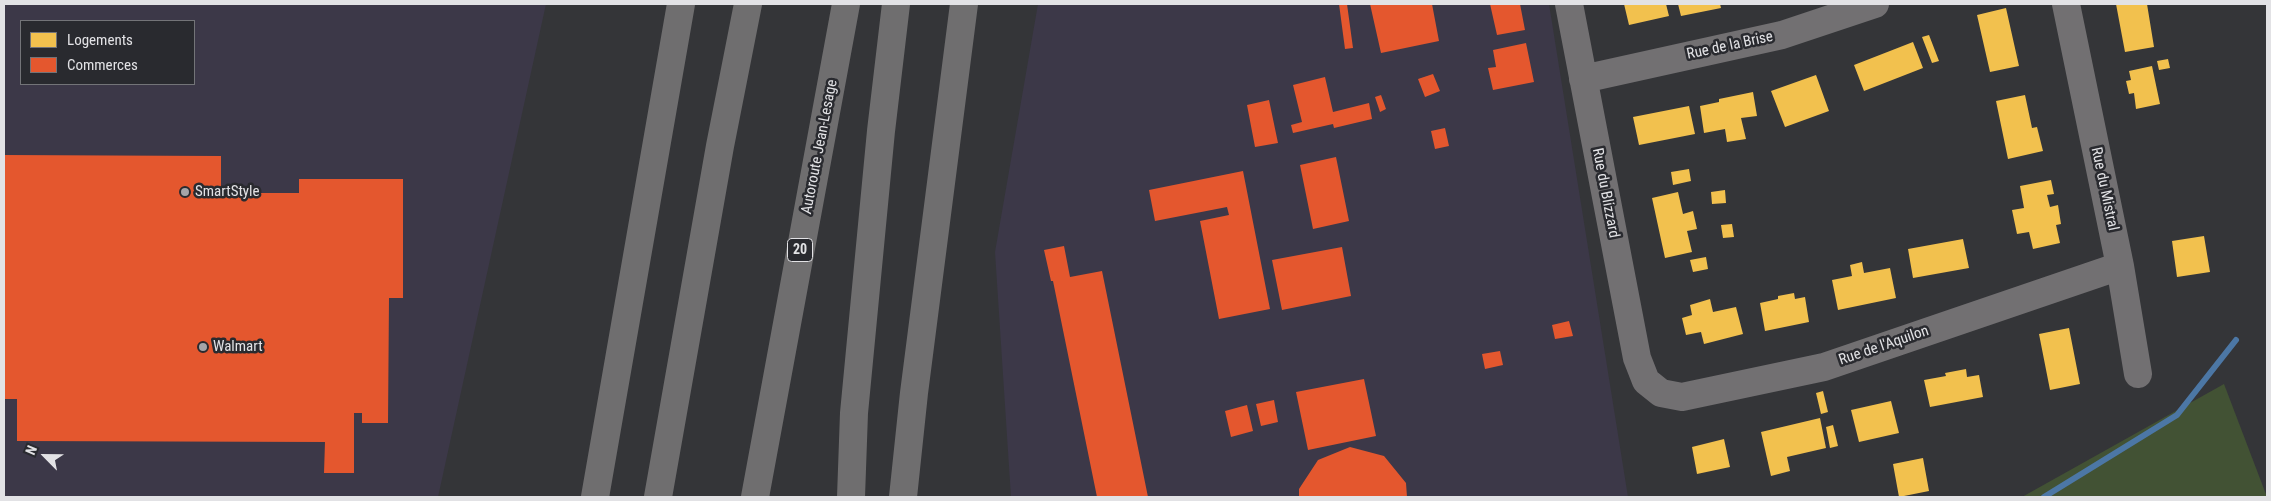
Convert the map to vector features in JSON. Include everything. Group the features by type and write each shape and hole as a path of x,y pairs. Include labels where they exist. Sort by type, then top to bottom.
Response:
{"highway":[{"path":"595,497 681,4"},
{"path":"658,497 720,146 748,4"},
{"name":"Autoroute Jean-Lesage","path":"755,497 846,4"},
{"path":"851,497 855,403 881,131 896,4"},
{"path":"903,497 964,4"},
{"path":"922,497 933,248"}],"street":[{"name":"Rue du Blizzard","path":"1569,4 1629,324 1636,358 1646,381"},
{"name":"Rue de la Brise","path":"1583,79 1782,35 1875,4"},
{"name":"Rue du Mistral","path":"2066,4 2120,266 2138,374"},
{"name":"Rue de l'Aquilon","path":"1646,381 1661,393 1682,397 1824,367 2120,266"}],"shaded area":[{"path":"4,4 546,4 438,497 4,497"},
{"path":"1038,4 1549,4 1628,497 1011,497 995,252"}],"green space":[{"path":"2224,384 2267,497 2022,497"}],"building: Logements":[{"path":"1624,4 1666,4 1669,16 1629,25"},
{"path":"1678,4 1720,4 1721,8 1681,16"},
{"path":"2116,4 2147,4 2154,47 2125,52"},
{"path":"2006,8 2019,66 1990,72 1977,15"},
{"path":"1929,35 1939,61 1932,63 1922,37"},
{"path":"1913,42 1923,68 1864,91 1854,65"},
{"path":"2168,59 2170,68 2159,70 2157,61"},
{"path":"2152,66 2160,104 2136,109 2134,93 2129,94 2126,81 2131,80 2129,71"},
{"path":"1816,75 1829,111 1785,127 1771,91"},
{"path":"1753,92 1757,116 1741,118 1746,139 1727,142 1725,129 1704,133 1700,106 1719,102 1719,99"},
{"path":"2025,95 2032,128 2037,127 2043,151 2008,159 1996,101"},
{"path":"1689,106 1695,134 1639,145 1633,117"},
{"path":"1689,169 1691,181 1673,185 1671,172"},
{"path":"2051,180 2054,194 2047,195 2050,207 2058,205 2061,224 2056,225 2060,243 2033,249 2029,232 2017,234 2012,210 2024,208 2020,186"},
{"path":"1725,190 1726,203 1712,204 1711,192"},
{"path":"1678,192 1683,214 1693,211 1697,229 1687,231 1692,252 1665,258 1652,198"},
{"path":"1732,224 1734,237 1723,238 1721,225"},
{"path":"2204,236 2210,272 2177,277 2172,241"},
{"path":"1963,239 1969,268 1913,278 1908,249"},
{"path":"1706,257 1708,269 1693,272 1690,260"},
{"path":"1862,262 1864,273 1890,268 1896,298 1838,310 1832,280 1852,276 1850,265"},
{"path":"1794,293 1795,299 1805,297 1809,322 1765,331 1760,303 1778,299 1778,296"},
{"path":"1710,299 1713,312 1736,307 1743,334 1704,344 1701,332 1686,335 1682,318 1692,315 1690,305"},
{"path":"2069,328 2080,384 2050,390 2039,334"},
{"path":"1966,369 1967,377 1979,375 1983,397 1930,407 1924,380 1946,376 1945,373"},
{"path":"1823,391 1828,412 1821,414 1816,393"},
{"path":"1891,401 1899,433 1859,442 1851,410"},
{"path":"1820,418 1826,448 1787,457 1790,471 1771,476 1761,432"},
{"path":"1833,425 1838,446 1830,448 1826,427"},
{"path":"1724,439 1730,467 1697,474 1692,447"},
{"path":"1923,458 1929,491 1899,497 1893,464"}],"building: Commerces":[{"path":"1339,4 1347,4 1353,48 1345,49"},
{"path":"1370,4 1432,4 1439,41 1381,53"},
{"path":"1490,4 1520,4 1525,30 1497,35"},
{"path":"1526,43 1534,82 1493,90 1488,68 1496,67 1493,50"},
{"path":"1433,74 1440,91 1425,97 1418,79"},
{"path":"1325,77 1333,112 1369,103 1372,119 1334,128 1333,124 1293,133 1291,125 1302,122 1293,85"},
{"path":"1381,95 1386,109 1380,112 1375,97"},
{"path":"1269,100 1278,143 1255,147 1247,105"},
{"path":"1445,128 1449,146 1435,149 1431,131"},
{"name":"Walmart","path":"4,155 221,156 221,193 299,193 299,179 403,179 403,298 389,298 388,423 362,423 362,413 354,413 354,473 324,473 325,442 17,441 17,399 4,399"},
{"path":"1336,157 1349,221 1313,229 1300,165"},
{"path":"1243,171 1270,309 1219,319 1200,221 1229,215 1227,207 1155,221 1149,190"},
{"path":"1064,246 1070,277 1102,271 1148,497 1097,497 1053,281 1051,281 1044,250"},
{"path":"1342,247 1351,296 1282,310 1272,260"},
{"path":"1569,321 1573,336 1555,339 1552,325"},
{"path":"1500,351 1503,365 1485,369 1482,354"},
{"path":"1364,379 1376,436 1308,450 1296,392"},
{"path":"1274,400 1278,422 1261,426 1256,404"},
{"path":"1247,405 1253,431 1231,437 1225,411"},
{"path":"1350,447 1384,456 1406,483 1407,497 1299,497 1299,489 1318,460"}],"waterway":[{"path":"2044,497 2177,415 2236,340"}],"place":[{"name":"SmartStyle","path":"185,192"},
{"name":"Walmart","path":"203,347"}]}
